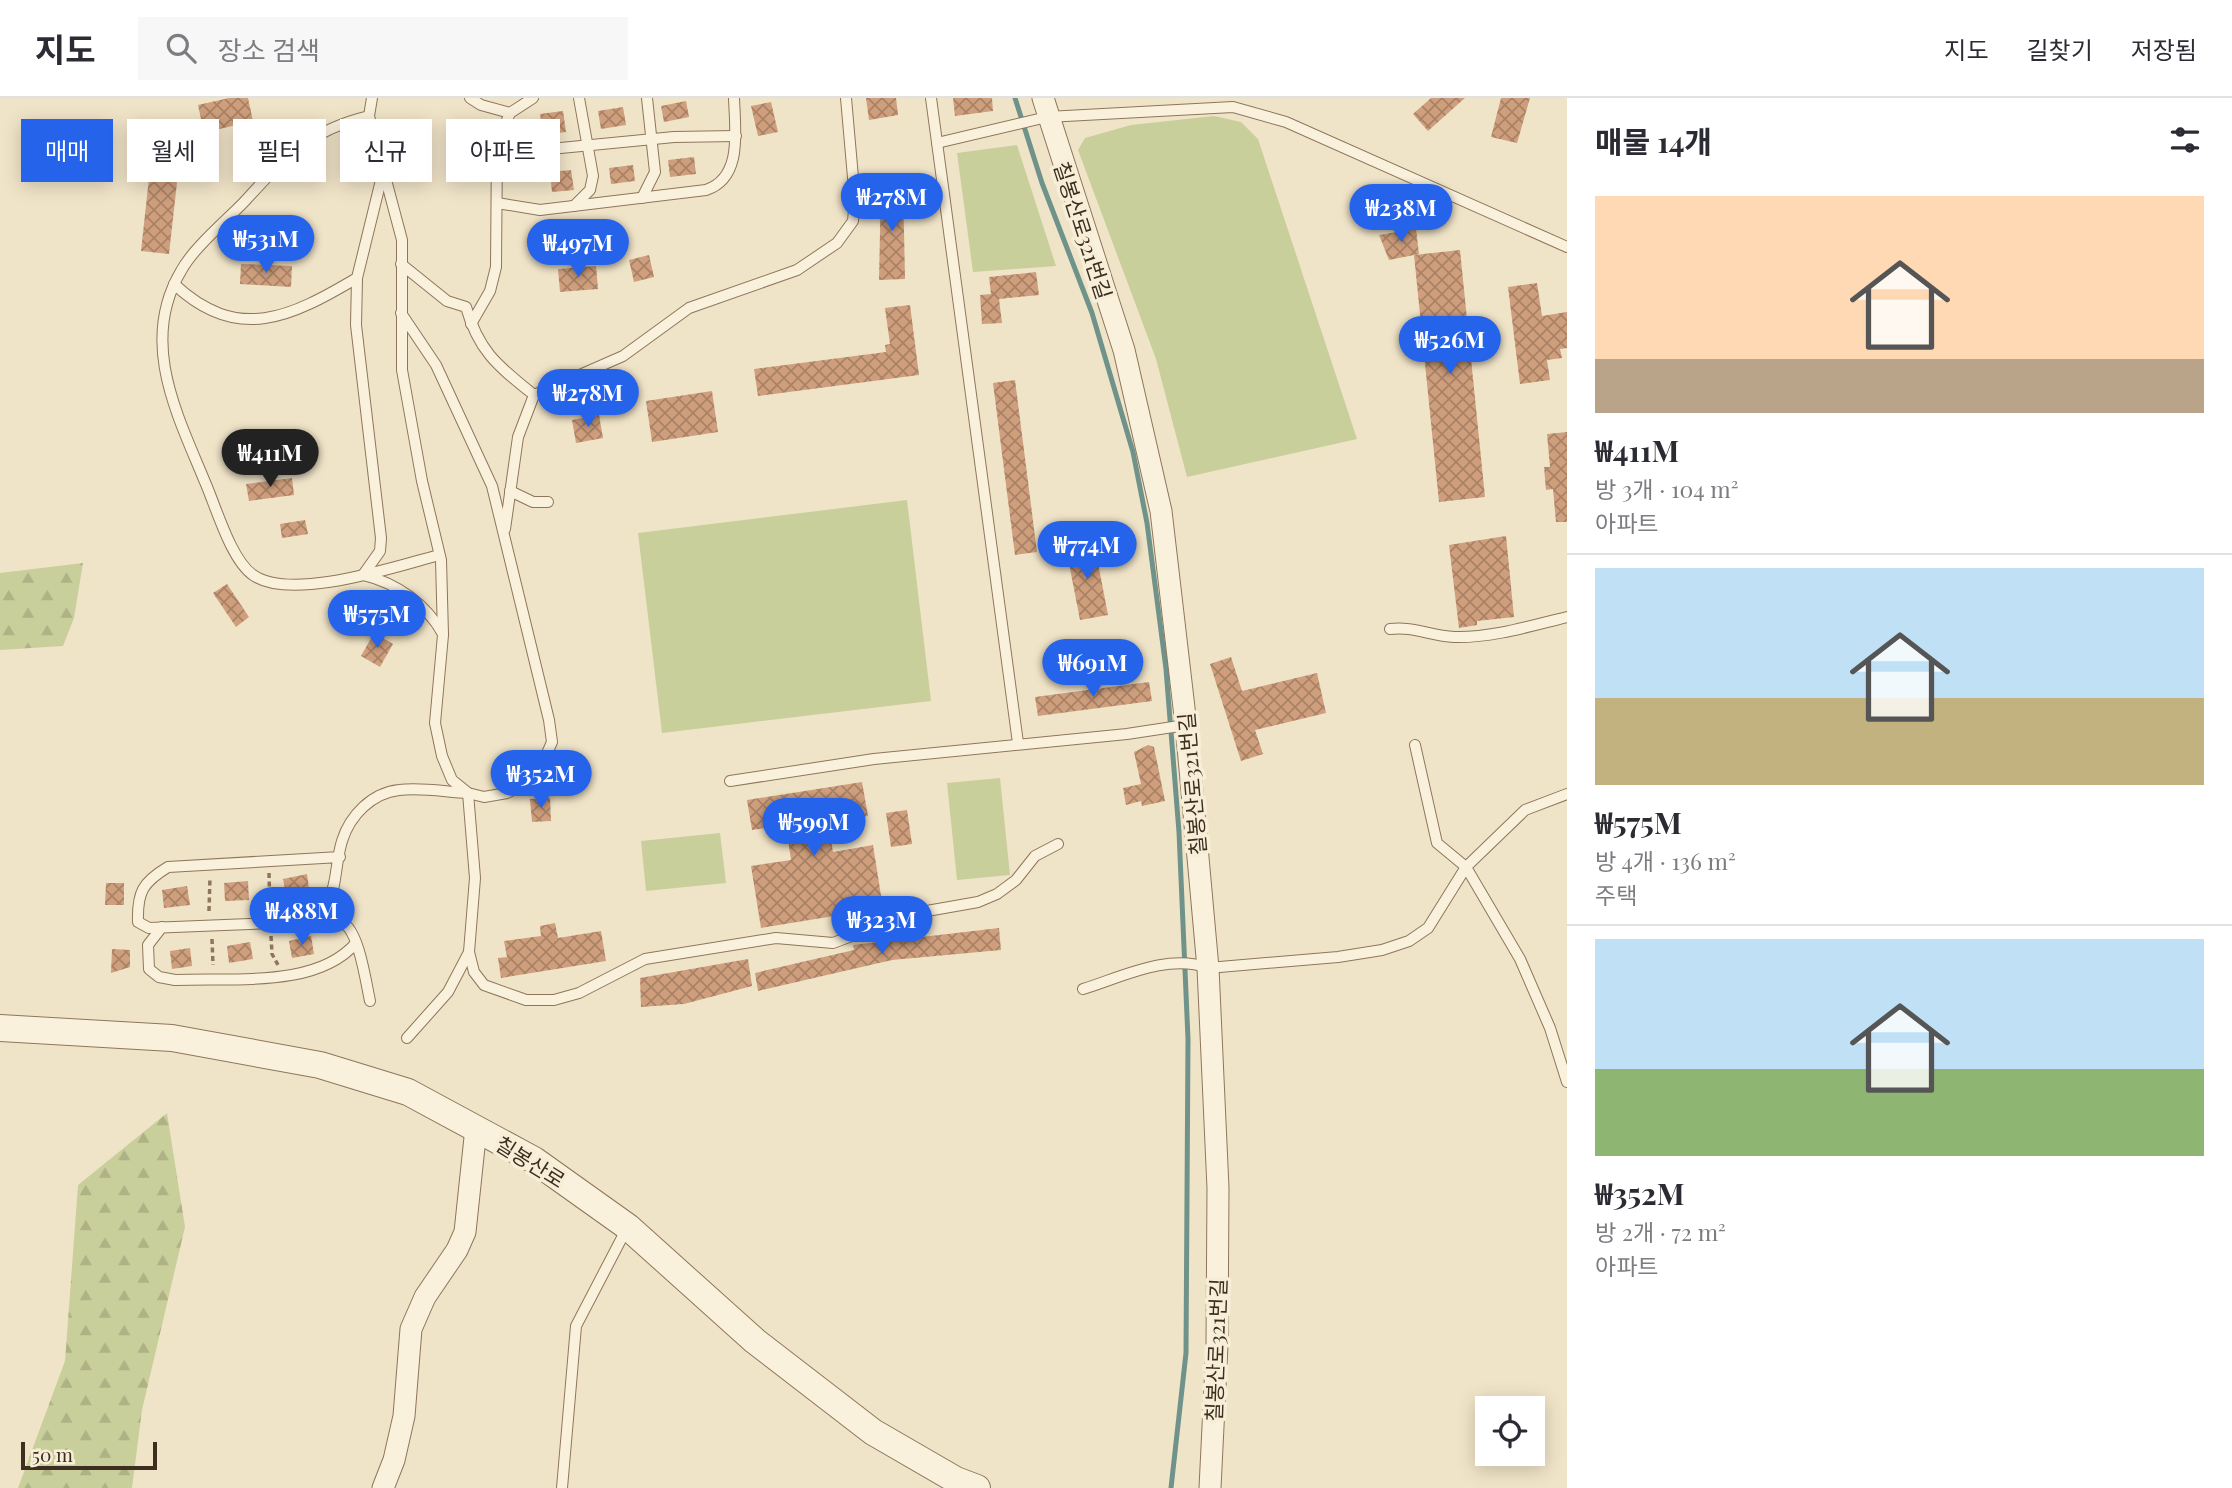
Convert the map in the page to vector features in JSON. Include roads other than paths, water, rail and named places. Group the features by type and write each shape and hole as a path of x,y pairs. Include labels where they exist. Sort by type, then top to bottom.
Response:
{"street":[{"name":"칠봉산로321번길","path":"1045,108 1124,350 1161,511 1186,725 1218,1188 1217,1345 1210,1488"},
{"name":"칠봉산로","path":"0,1028 172,1038 320,1065 408,1092 534,1160 628,1227 755,1341 873,1432 956,1480 977,1488"},
{"path":"383,1488 394,1460 404,1416 411,1329 425,1297 457,1250 465,1232 476,1128"}],"lane":[{"path":"370,119 372,98"},
{"path":"470,98 481,105 510,113"},
{"path":"508,119 510,113 533,98"},
{"path":"574,206 590,190 593,176 579,98"},
{"path":"642,198 655,172 647,98"},
{"path":"497,203 540,210 706,190 720,186 730,169 736,136 734,98"},
{"path":"504,538 518,437 534,395 623,356 689,308 797,270 837,243 853,221 855,200 846,98"},
{"path":"931,98 1018,743"},
{"path":"937,143 1007,128 1045,108 1233,107 1286,122 1567,247"},
{"path":"369,116 335,124 302,145 271,173 182,269 165,303 162,362 168,392 240,562 254,576 298,584 363,575 439,555"},
{"path":"560,148 651,139 736,136"},
{"path":"363,575 380,551 381,538 356,325 357,278 380,182"},
{"path":"386,182 402,240 402,370 439,555 443,635 435,723 442,756 452,779 468,793 475,878 469,952 474,972 484,985 526,1000 554,1000 601,983 645,959 776,938 832,943 910,914 978,902 997,894 1016,880 1035,856 1058,844"},
{"path":"471,324 490,291 496,267 497,182"},
{"path":"401,264 447,301 466,307 474,335 496,366 534,395"},
{"path":"174,284 196,305 237,321 257,320 285,313 327,296 357,278"},
{"path":"315,917 326,905 334,887 342,841 354,818 368,802 382,794 400,790 468,793 484,797 507,793 527,783 541,767 552,742 550,720 492,486 442,377 401,313"},
{"path":"510,491 533,502 548,502"},
{"path":"363,575 400,588 436,621 443,635"},
{"path":"1390,629 1410,626 1451,636 1471,637 1567,617"},
{"path":"730,781 874,758 1156,731 1186,725"},
{"path":"1415,745 1437,843 1466,867 1520,959 1550,1028 1567,1082"},
{"path":"1083,989 1171,962 1202,965 1338,957 1382,950 1409,941 1428,928 1466,867 1525,810 1567,794"},
{"path":"340,857 168,867 149,878 138,906 138,922 149,928 297,922 315,917 341,922 349,928 356,943 370,1001"},
{"path":"162,927 148,945 149,969 159,977 175,979 300,975 324,969 346,955 356,943"},
{"path":"407,1038 448,992 469,952"},
{"path":"562,1488 576,1326 628,1227"}],"waterway":[{"path":"1015,98 1042,183 1092,313 1133,452 1147,523 1166,669 1179,832 1188,1039 1186,1353 1171,1488"}]}
